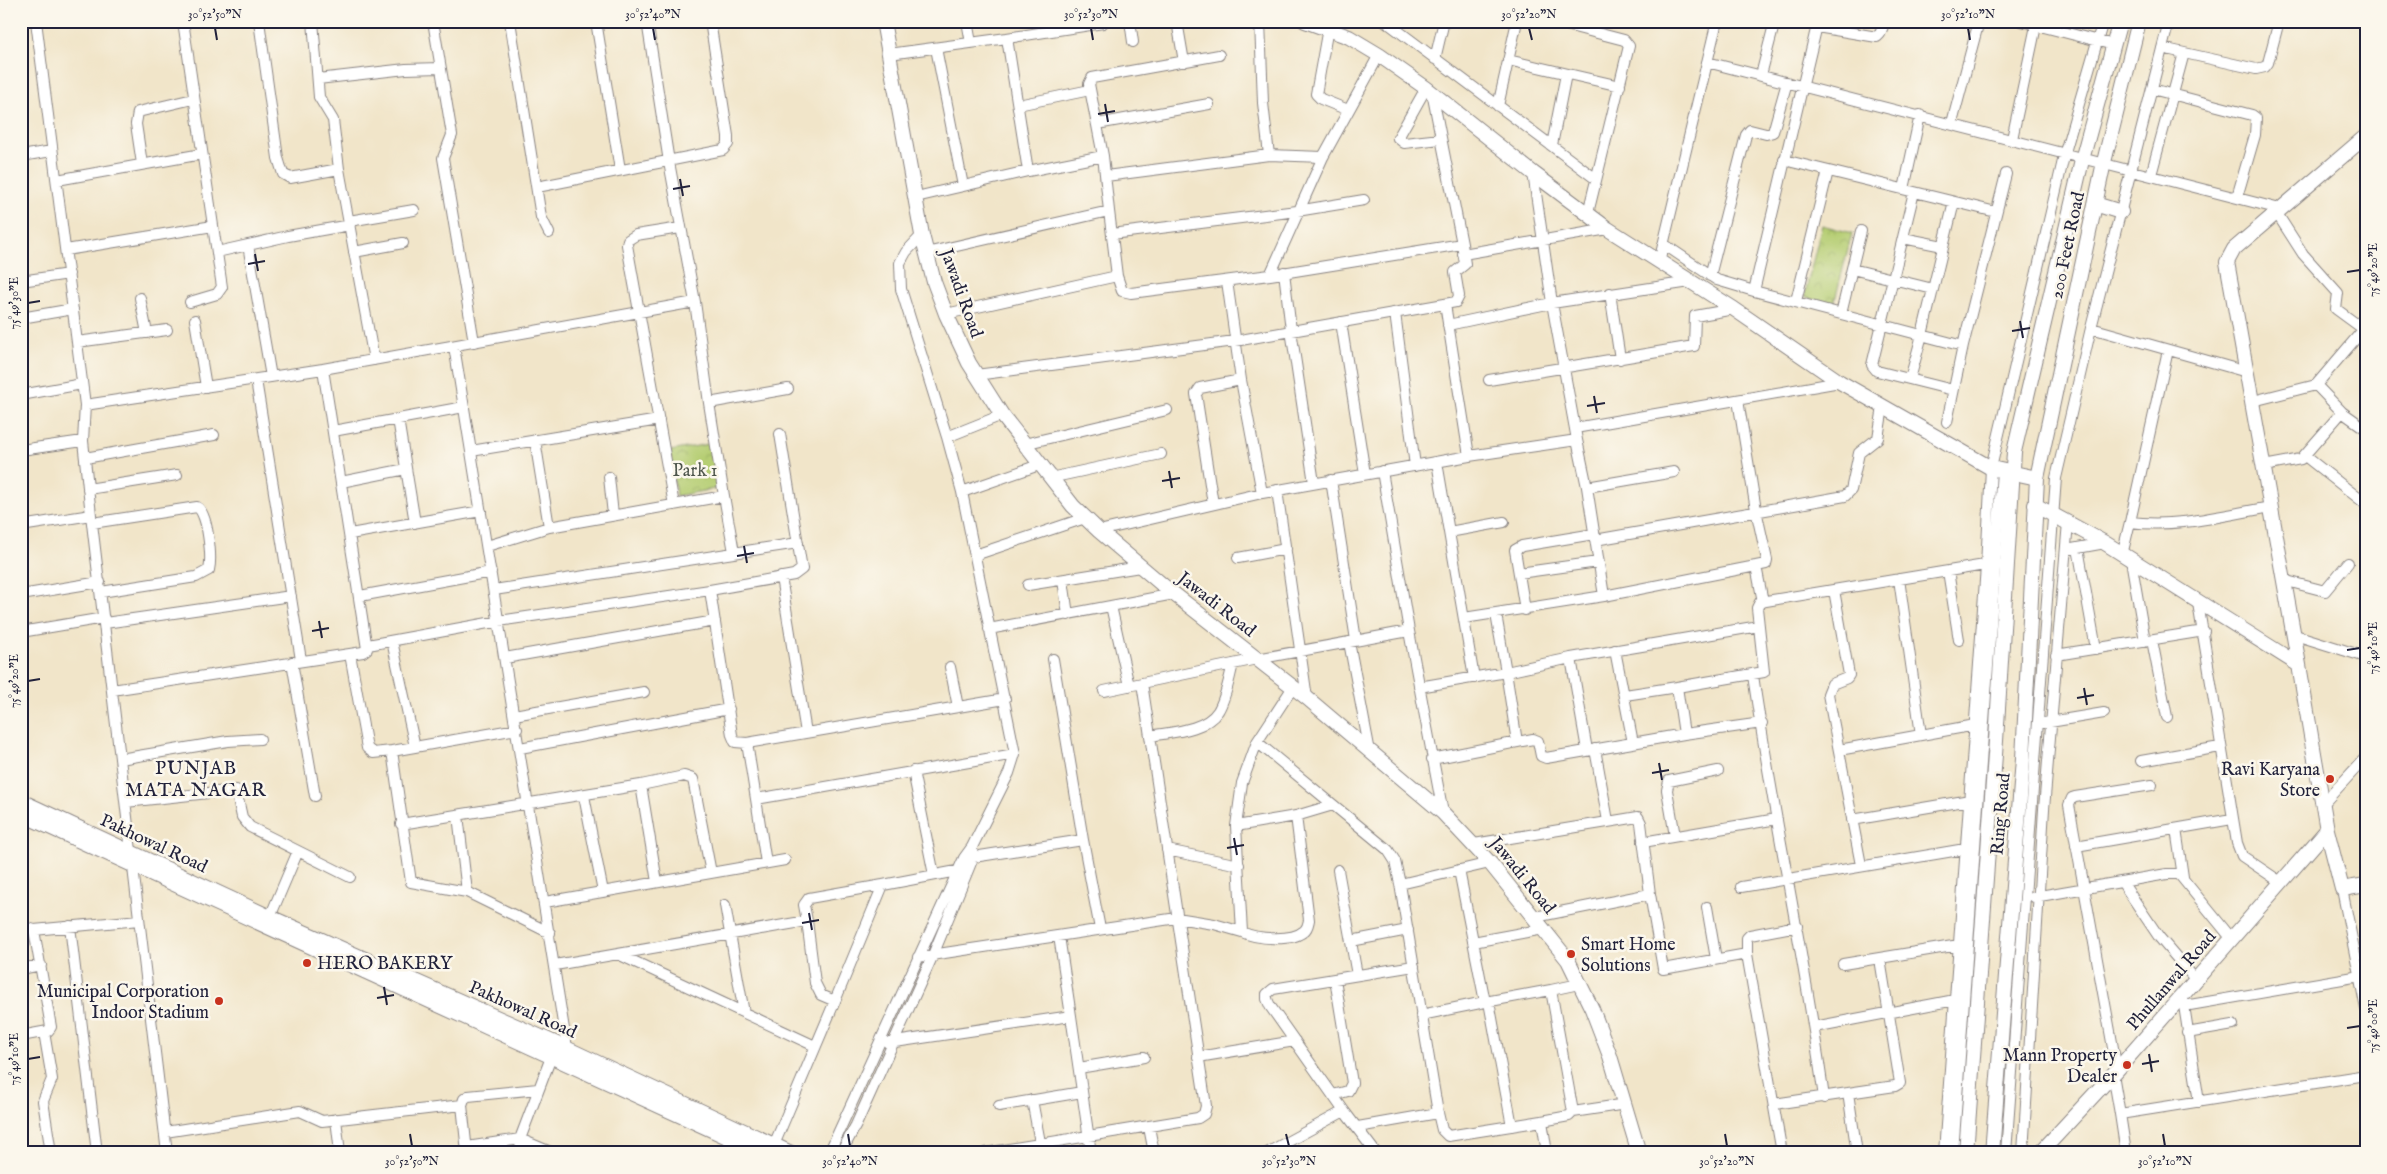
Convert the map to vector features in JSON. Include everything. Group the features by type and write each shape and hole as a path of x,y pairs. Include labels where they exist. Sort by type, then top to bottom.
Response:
{"street":[{"path":"36,21 85,405 83,441 88,490 101,587 138,920 165,1132 167,1152 154,1153"},
{"path":"183,21 222,287 220,292 211,297 190,302"},
{"path":"259,21 278,158 283,174 290,178 340,169"},
{"path":"313,21 319,97 333,120 349,223 374,360"},
{"path":"433,21 452,135 443,158 474,342"},
{"path":"510,21 542,217 549,233"},
{"path":"596,21 620,170"},
{"path":"647,21 680,228 695,302 709,403 734,552"},
{"path":"537,188 719,151 728,144 710,21"},
{"name":"Jawadi Road","path":"882,21 926,253 946,314 976,375 1002,415 1050,478 1099,531 1140,567 1307,698 1444,813 1474,844 1568,960 1601,1032 1626,1104 1639,1153"},
{"path":"968,21 971,43"},
{"path":"1130,21 1133,42"},
{"path":"1177,21 1184,62"},
{"path":"1260,21 1263,103 1269,155"},
{"path":"1305,21 1327,25 1379,55 1429,90 1533,173 1608,229 1734,309 1840,382 2002,471 2037,478"},
{"path":"1385,21 1596,180"},
{"path":"1435,59 1444,21"},
{"path":"1498,106 1517,21"},
{"path":"1551,21 1627,42 1629,50 1588,213"},
{"path":"1659,262 1665,245 1717,21"},
{"path":"1761,75 1775,21"},
{"path":"1754,291 1817,24 1877,37 1880,34 1884,21"},
{"path":"1952,123 1979,21"},
{"path":"2021,21 2037,23 2114,45"},
{"path":"1952,1153 1970,848 1992,564 2002,471 2065,152 2098,41 2102,21"},
{"path":"1966,1153 1996,742 2002,471 2017,435 2083,156 2120,21"},
{"name":"200 Feet Road","path":"2037,478 2104,162 2139,21"},
{"path":"2006,1153 2056,478 2091,328 2169,21"},
{"path":"2162,48 2256,69 2262,68 2268,63 2279,21"},
{"path":"889,54 1103,23"},
{"path":"2012,139 2037,23"},
{"path":"1327,25 1316,94 1348,110"},
{"path":"1007,38 1028,171"},
{"path":"936,48 963,186"},
{"path":"2151,175 2184,53"},
{"path":"1219,55 1095,76 1089,84 1106,176 1117,276 1120,287 1125,293 1544,240 1608,229"},
{"path":"1270,275 1323,156 1379,55"},
{"path":"1508,60 1620,86"},
{"path":"1707,62 2083,156 2237,197 2278,210 2303,254 2338,293 2336,309 2364,331 2316,385 2253,401"},
{"path":"318,79 406,69 440,68"},
{"path":"1552,145 1566,74"},
{"path":"1710,276 1746,135 1750,130 1766,134 1773,132 1787,82"},
{"path":"2152,89 2252,115 2256,118 2255,134 2237,197"},
{"path":"1018,105 1090,90"},
{"path":"1429,90 1398,138 1404,143 1441,139"},
{"path":"976,375 1235,341 1456,302 1458,299 1455,272 1465,264 1441,139 1429,90"},
{"path":"142,164 136,124 138,112 193,99"},
{"path":"1097,124 1209,104"},
{"path":"1920,115 1903,238 1873,360 1873,369 1953,390"},
{"path":"2366,136 2234,249 2227,262 2253,401 2322,805 2363,975 2366,1009"},
{"path":"21,156 52,151"},
{"path":"57,180 202,154"},
{"path":"1106,176 1269,155 1323,156"},
{"path":"916,196 1103,156"},
{"path":"1784,160 1996,212"},
{"path":"1796,302 1828,171"},
{"path":"1533,173 1552,303 1587,487 1604,596"},
{"path":"1946,422 2006,174"},
{"path":"1112,234 1298,211 1364,200"},
{"path":"1910,379 1954,202"},
{"path":"2095,204 2121,212"},
{"path":"217,252 414,210"},
{"path":"926,253 1109,211"},
{"path":"66,250 213,226"},
{"path":"674,505 628,240 636,235 680,228"},
{"path":"1841,314 1861,231"},
{"path":"829,1153 918,957 963,870 1009,773 1015,754 962,492 948,438 901,289 899,276 902,259 922,235"},
{"path":"1903,238 1944,246"},
{"path":"354,252 403,243"},
{"path":"248,245 271,377"},
{"path":"1665,245 1710,276 1726,284 1963,346"},
{"path":"1852,269 1933,289"},
{"path":"1284,272 1314,483"},
{"path":"21,281 69,274"},
{"path":"946,314 1117,276"},
{"path":"1227,281 1241,380 1262,493"},
{"path":"1448,326 1552,303 1690,282"},
{"path":"1610,293 1620,359"},
{"path":"140,298 147,332"},
{"path":"85,405 323,370 695,302"},
{"path":"1446,304 1469,456"},
{"path":"21,318 73,309"},
{"path":"1490,380 1694,346 1696,316 1734,309"},
{"path":"1394,312 1415,466"},
{"path":"195,320 206,387"},
{"path":"1340,322 1365,474"},
{"path":"2091,328 2247,372"},
{"path":"77,342 167,330"},
{"path":"454,346 555,965 562,1046 568,1065"},
{"path":"2167,717 2149,640 2126,558 2130,522 2168,350"},
{"path":"112,690 365,651 368,645 323,370"},
{"path":"256,380 291,596 297,661 315,796"},
{"path":"1213,504 1196,394 1200,388 1241,380"},
{"path":"1575,428 1840,382"},
{"path":"21,395 82,384"},
{"path":"2316,385 2342,412 2366,429"},
{"path":"709,403 788,389"},
{"path":"1464,618 1525,610 1604,596 1766,564 1767,560 1756,510 1738,400"},
{"path":"333,431 464,407"},
{"path":"1525,610 1515,554 1518,547 1594,537 1841,497 1848,494 1859,453 1878,438 1883,407"},
{"path":"1024,444 1167,410"},
{"path":"2264,466 2295,461 2305,456 2342,412"},
{"path":"948,438 1002,415"},
{"path":"398,419 415,523"},
{"path":"471,451 659,420"},
{"path":"368,645 499,621 710,590 796,574 802,569 780,434"},
{"path":"85,458 214,435"},
{"path":"535,440 549,527"},
{"path":"1099,531 1262,493 1314,483 1469,456 1577,440"},
{"path":"21,450 83,441"},
{"path":"1050,478 1161,454"},
{"path":"2305,456 2365,502"},
{"path":"1437,462 1474,678"},
{"path":"962,492 1040,465"},
{"path":"341,482 406,469"},
{"path":"1382,471 1432,759 1444,813"},
{"path":"1587,487 1674,472"},
{"path":"88,490 178,475"},
{"path":"609,477 613,515"},
{"name":"Ring Road","path":"1992,1153 2023,759 2037,478"},
{"path":"1331,480 1370,752"},
{"path":"1278,490 1307,698"},
{"path":"487,546 549,527 724,496"},
{"path":"2035,505 2105,543 2126,558 2298,664"},
{"path":"21,526 197,507 204,516 210,565 204,574 21,595"},
{"path":"2130,522 2155,525 2177,524 2271,507"},
{"path":"350,534 481,511"},
{"path":"975,555 1085,518"},
{"path":"1449,532 1504,522"},
{"path":"2023,1153 2044,809 2064,551 2068,522"},
{"path":"494,590 798,543"},
{"path":"2064,551 2105,543"},
{"path":"2078,548 2096,650"},
{"path":"1238,558 1286,549"},
{"path":"1519,573 1598,562"},
{"path":"2283,580 2325,591 2348,563"},
{"path":"1624,695 1764,672 1757,608 1763,602 1992,564"},
{"path":"1756,566 1763,602"},
{"path":"1028,585 1140,567"},
{"path":"1948,571 1959,640"},
{"path":"360,596 491,572"},
{"path":"781,577 806,733"},
{"path":"1899,579 1921,735"},
{"path":"1063,580 1068,615"},
{"path":"710,590 734,740 737,743 747,743 1005,699"},
{"path":"1834,590 1849,675 1847,678 1832,684 1828,690 1861,865"},
{"path":"990,629 1174,594"},
{"path":"21,632 291,596"},
{"path":"2198,603 2237,844 2242,856 2282,883"},
{"path":"1111,606 1128,686"},
{"path":"1496,614 1516,742"},
{"path":"505,658 715,621"},
{"path":"1419,687 1615,650 1759,626"},
{"path":"1104,691 1257,659 1409,631"},
{"path":"2056,655 2204,631"},
{"path":"2292,634 2366,657"},
{"path":"392,641 415,747"},
{"path":"1615,650 1632,743"},
{"path":"350,654 367,748 373,753 516,729"},
{"path":"1571,658 1608,821"},
{"path":"1053,659 1100,930"},
{"path":"1150,736 1190,728 1210,720 1217,712 1222,701 1233,664"},
{"path":"950,666 958,707"},
{"path":"1753,674 1814,1027 1824,1098"},
{"path":"986,1153 1041,1149 1089,1137 1198,1118 1204,1114 1206,1106 1142,683"},
{"path":"1242,932 1236,826 1242,783 1257,742 1292,687"},
{"path":"1677,687 1684,734"},
{"path":"514,715 644,692"},
{"path":"520,748 729,709"},
{"path":"2038,724 2104,713"},
{"path":"1432,759 1536,739 1543,758 1762,723"},
{"path":"1839,750 1980,724"},
{"path":"120,759 228,742 260,739"},
{"path":"1257,742 1392,854 1400,884 1438,1113 1442,1130 1448,1136 1542,1121 1569,1116 1573,1112 1626,1104"},
{"path":"747,743 766,863"},
{"path":"2141,761 2220,747"},
{"path":"392,751 401,824 411,882 467,892 550,933"},
{"path":"756,799 1015,754"},
{"path":"2322,805 2366,757"},
{"path":"913,771 934,875"},
{"path":"1675,836 1667,790 1669,781 1718,771"},
{"path":"401,824 584,796 684,776 693,779 711,873"},
{"path":"641,785 657,882"},
{"path":"2126,1153 2115,1072 2069,805 2072,798 2152,785"},
{"path":"126,802 236,790 244,822 250,827 350,877"},
{"path":"584,796 603,892"},
{"path":"1852,820 1974,799"},
{"name":"Pakhowal Road","path":"21,801 131,859 551,1058 768,1149 791,1153"},
{"path":"1236,826 1296,816 1333,805"},
{"path":"2032,811 2044,809"},
{"name":"Pakhowal Road","path":"21,814 270,917 562,1046 768,1149"},
{"path":"458,815 467,892"},
{"path":"918,957 1177,918 1214,924 1267,940 1300,933 1307,928 1309,920 1296,816"},
{"path":"1474,844 1638,817 1663,969 1747,954"},
{"path":"1643,842 1777,819"},
{"path":"2076,846 2232,819"},
{"path":"2176,828 2184,877 2232,939"},
{"name":"Phullanwal Road","path":"2040,1153 2184,1000 2195,979 2327,830"},
{"path":"970,854 1083,840"},
{"path":"1741,887 1861,865 1970,848"},
{"path":"1944,1153 1959,945 1970,848"},
{"path":"1167,850 1238,865"},
{"path":"270,917 298,851"},
{"path":"545,902 785,860"},
{"path":"1400,884 1490,863"},
{"path":"835,1001 821,995 815,983 804,905 808,898 963,870"},
{"path":"841,1153 856,1125 933,955 963,870"},
{"path":"1338,870 1357,975"},
{"path":"1459,870 1512,1126"},
{"path":"2025,898 2174,873 2184,877"},
{"path":"2122,882 2159,936 2195,979"},
{"path":"768,1149 835,1001 883,885"},
{"path":"2342,889 2366,885"},
{"path":"1535,917 1650,894"},
{"path":"725,905 744,1013"},
{"path":"1707,908 1716,959"},
{"path":"21,925 34,930 138,920"},
{"path":"555,965 807,921"},
{"path":"70,926 98,1153"},
{"path":"1782,1153 1747,954 1747,938 1750,935 1797,926"},
{"path":"1473,942 1544,929"},
{"path":"21,1036 44,1032 51,1027 34,930"},
{"path":"1351,941 1408,930"},
{"path":"1059,936 1092,1153"},
{"path":"1843,964 1959,945"},
{"path":"618,954 815,1046"},
{"path":"1774,1104 1824,1098 1894,1086 1900,1083 1880,959"},
{"path":"21,969 41,965"},
{"path":"1376,1153 1270,1006 1267,994 1273,989 1414,966"},
{"path":"2199,1102 2187,1033 2184,1000 2363,975"},
{"path":"1333,1095 1348,1091 1352,1083 1335,979"},
{"path":"1421,1015 1580,984"},
{"path":"1551,990 1573,1112"},
{"path":"1814,1027 1955,1000"},
{"path":"880,1044 1071,1016"},
{"path":"2187,1033 2233,1024"},
{"path":"44,1032 52,1079 43,1101 50,1153"},
{"path":"1198,1058 1296,1041"},
{"path":"521,1153 520,1139 538,1089 551,1058 562,1046"},
{"path":"1079,1068 1144,1057"},
{"path":"2120,1114 2366,1075"},
{"path":"538,1089 468,1096 464,1099 462,1105 467,1150 520,1139 553,1153"},
{"path":"999,1106 1082,1092"},
{"path":"1848,1093 1857,1153"},
{"path":"1032,1100 1041,1149"},
{"path":"165,1132 300,1111 306,1112 317,1120 462,1105"},
{"path":"1267,1153 1344,1111"},
{"path":"1358,1127 1438,1113"},
{"path":"336,1119 340,1153"},
{"path":"1542,1121 1547,1153"},
{"path":"1149,1127 1154,1153"}],"green space":[{"path":"1822,225 1852,233 1834,304 1804,297"},
{"name":"Park 1","path":"713,443 720,488 676,496 670,451"}],"place":[{"name":"Ravi Karyana Store","path":"2330,779"},
{"name":"Smart Home Solutions","path":"1571,954"},
{"name":"HERO BAKERY","path":"307,963"},
{"name":"Municipal Corporation Indoor Stadium","path":"219,1001"},
{"name":"Mann Property Dealer","path":"2127,1065"}],"district":[{"name":"PUNJAB MATA NAGAR","path":"196,778"}]}
